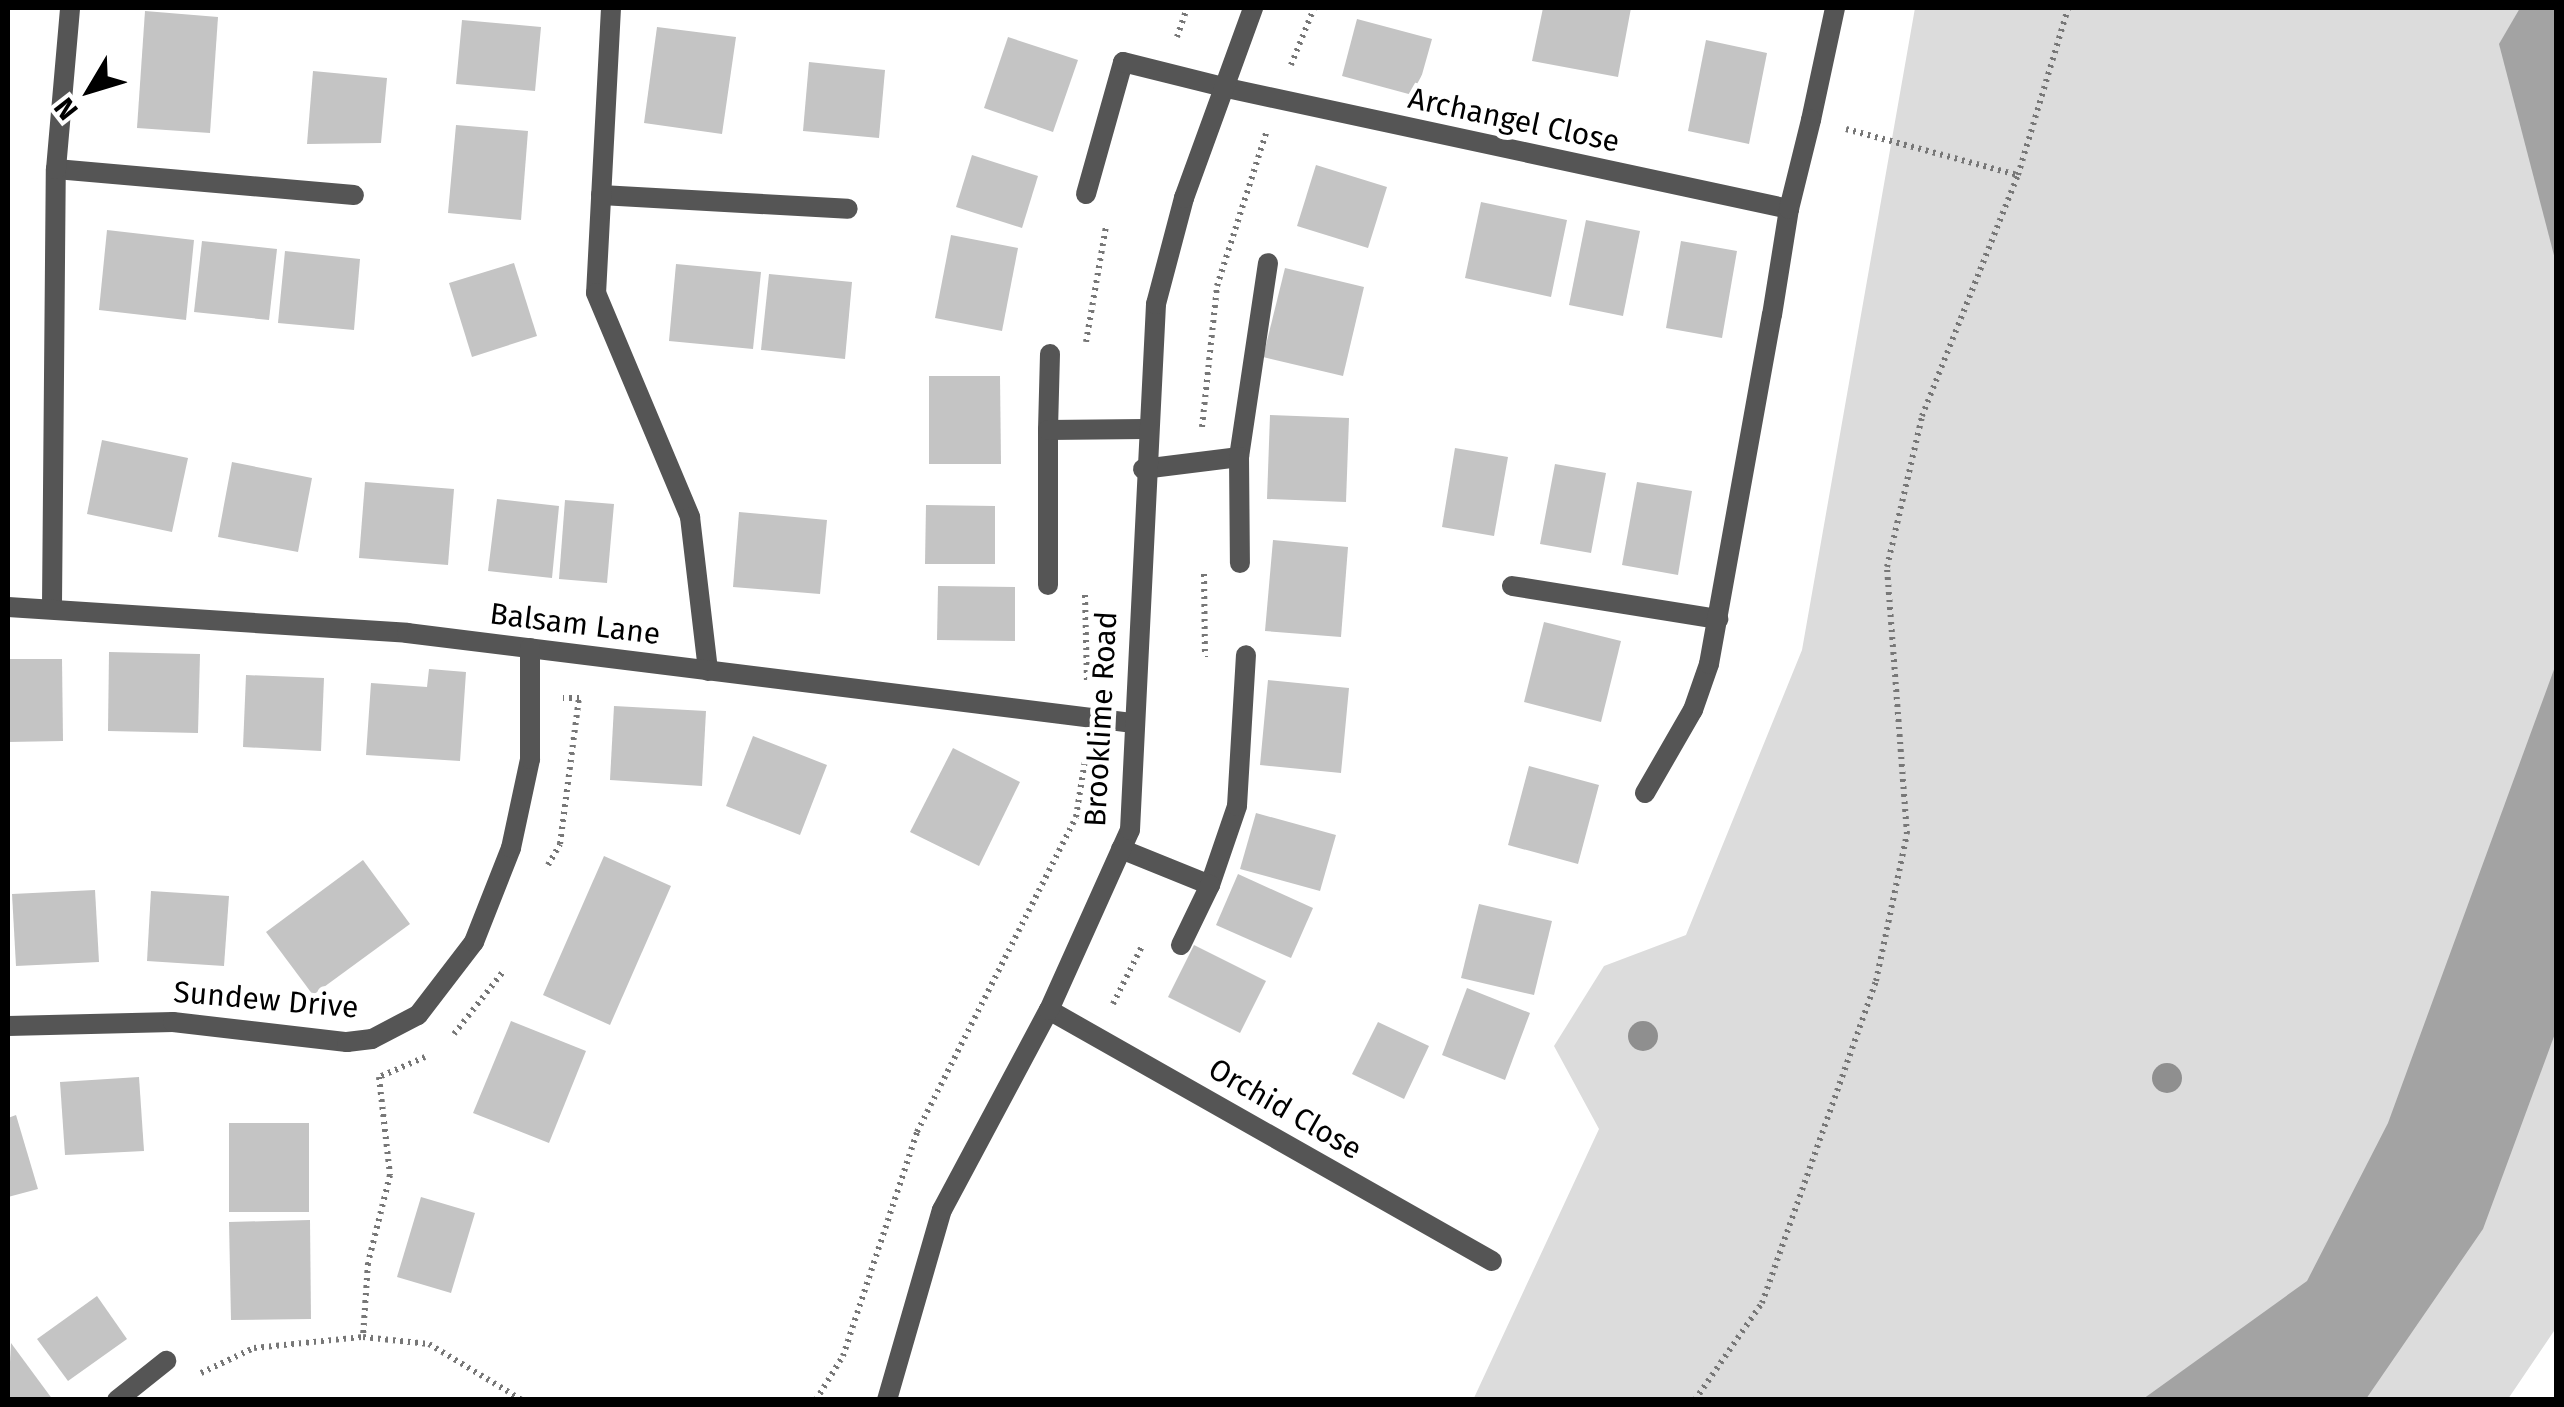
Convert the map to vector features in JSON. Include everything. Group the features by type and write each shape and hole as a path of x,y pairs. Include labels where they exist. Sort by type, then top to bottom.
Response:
{"street":[{"path":"52,605 56,169 70,8"},
{"path":"611,8 596,292 690,516 708,670"},
{"name":"Brooklime Road","path":"887,1400 942,1210 1049,1010 1130,830 1143,468 1156,304 1184,198 1253,8"},
{"path":"1645,793 1694,710 1718,619 1789,209 1835,8"},
{"name":"Archangel Close","path":"1086,194 1123,62 1789,209"},
{"path":"56,169 354,196"},
{"path":"601,195 848,209"},
{"path":"1240,562 1239,457 1268,263"},
{"path":"1048,585 1050,354"},
{"path":"1048,430 1145,430"},
{"path":"1143,468 1239,457"},
{"path":"1512,586 1718,619"},
{"name":"Balsam Lane","path":"8,607 52,605 530,648 1133,723"},
{"name":"Sundew Drive","path":"8,1026 173,1022 347,1042 372,1039 418,1015 474,942 511,848 530,759 530,648"},
{"path":"1182,945 1210,886 1237,806 1246,656"},
{"path":"1121,849 1210,886"},
{"name":"Orchid Close","path":"1049,1010 1492,1261"},
{"path":"117,1400 166,1361"}],"path":[{"path":"1695,1400 1762,1303 1876,981 1907,834 1887,566 1922,416 2018,175 2068,8"},
{"path":"1810,120 2018,175"},
{"path":"363,1336 441,1350 522,1400"},
{"path":"192,1380 254,1348 379,1336"}],"shaded area":[{"path":"1915,8 2556,8 2556,1328 2508,1399 1473,1400 1599,1129 1554,1046 1604,966 1686,935 1802,650"},
{"path":"2520,8 2556,8 2556,263 2499,44"},
{"path":"2556,664 2556,1031 2483,1229 2366,1399 2143,1399 2307,1281 2388,1123"}],"building":[{"path":"1543,8 1631,8 1618,77 1532,61"},
{"path":"145,11 218,17 210,133 137,128"},
{"path":"1357,19 1432,39 1416,96 1342,76"},
{"path":"462,20 541,27 535,91 456,84"},
{"path":"657,27 736,37 722,134 644,123"},
{"path":"1008,37 1078,60 1053,132 984,108"},
{"path":"1706,40 1767,53 1749,144 1688,131"},
{"path":"809,62 885,70 879,138 803,131"},
{"path":"313,71 387,78 381,143 307,144"},
{"path":"456,125 528,131 521,220 448,213"},
{"path":"972,155 1038,176 1022,228 956,207"},
{"path":"1316,165 1387,187 1368,248 1297,226"},
{"path":"1481,202 1567,220 1551,297 1465,278"},
{"path":"1586,220 1640,231 1623,316 1569,305"},
{"path":"107,230 194,240 186,320 99,310"},
{"path":"951,235 1018,248 1002,331 935,318"},
{"path":"202,241 277,249 269,320 194,312"},
{"path":"1681,241 1737,251 1722,338 1666,328"},
{"path":"285,251 360,259 354,330 278,323"},
{"path":"514,263 537,336 472,357 449,283"},
{"path":"676,264 761,272 753,349 669,341"},
{"path":"1285,268 1364,287 1343,376 1263,357"},
{"path":"769,274 852,282 845,359 761,350"},
{"path":"929,376 1000,376 1001,464 929,464"},
{"path":"1270,415 1349,418 1346,502 1267,499"},
{"path":"102,440 188,458 172,532 87,514"},
{"path":"1455,448 1508,457 1494,536 1442,527"},
{"path":"232,462 312,478 298,552 218,537"},
{"path":"1555,464 1606,473 1591,553 1540,544"},
{"path":"365,482 454,489 448,565 359,558"},
{"path":"1637,482 1692,491 1678,575 1622,565"},
{"path":"497,499 559,506 552,578 488,571"},
{"path":"565,500 614,504 607,583 559,579"},
{"path":"926,505 995,506 995,564 925,564"},
{"path":"739,512 827,520 820,594 733,587"},
{"path":"1273,540 1348,547 1341,637 1265,631"},
{"path":"938,586 1015,587 1015,641 937,640"},
{"path":"1544,622 1621,641 1601,722 1524,702"},
{"path":"109,652 200,654 198,733 108,731"},
{"path":"8,659 62,659 63,741 8,742"},
{"path":"429,669 466,672 460,761 366,755 371,683 427,687"},
{"path":"246,675 324,678 321,751 243,747"},
{"path":"1268,680 1349,688 1341,773 1260,765"},
{"path":"614,706 706,711 702,786 610,780"},
{"path":"753,736 827,765 800,835 726,806"},
{"path":"953,748 1020,782 979,866 910,832"},
{"path":"1529,766 1599,785 1578,864 1508,845"},
{"path":"1256,813 1336,835 1320,891 1240,869"},
{"path":"604,856 671,886 610,1025 543,995"},
{"path":"363,860 410,924 313,995 266,932"},
{"path":"1238,874 1313,908 1291,958 1216,925"},
{"path":"95,890 99,962 16,966 12,894"},
{"path":"151,891 229,896 224,966 147,961"},
{"path":"1479,904 1552,921 1534,995 1461,978"},
{"path":"1194,945 1266,981 1240,1033 1168,997"},
{"path":"1467,988 1530,1013 1505,1080 1442,1055"},
{"path":"511,1021 586,1051 549,1143 473,1113"},
{"path":"1378,1022 1429,1046 1404,1099 1352,1074"},
{"path":"139,1077 144,1151 65,1155 60,1082"},
{"path":"16,1115 38,1189 8,1197 8,1118"},
{"path":"229,1123 309,1123 309,1212 229,1212"},
{"path":"421,1197 475,1213 451,1293 397,1277"},
{"path":"310,1220 311,1319 231,1320 229,1222"},
{"path":"97,1296 127,1339 68,1381 37,1339"},
{"path":"11,1343 53,1400 8,1400"}]}
